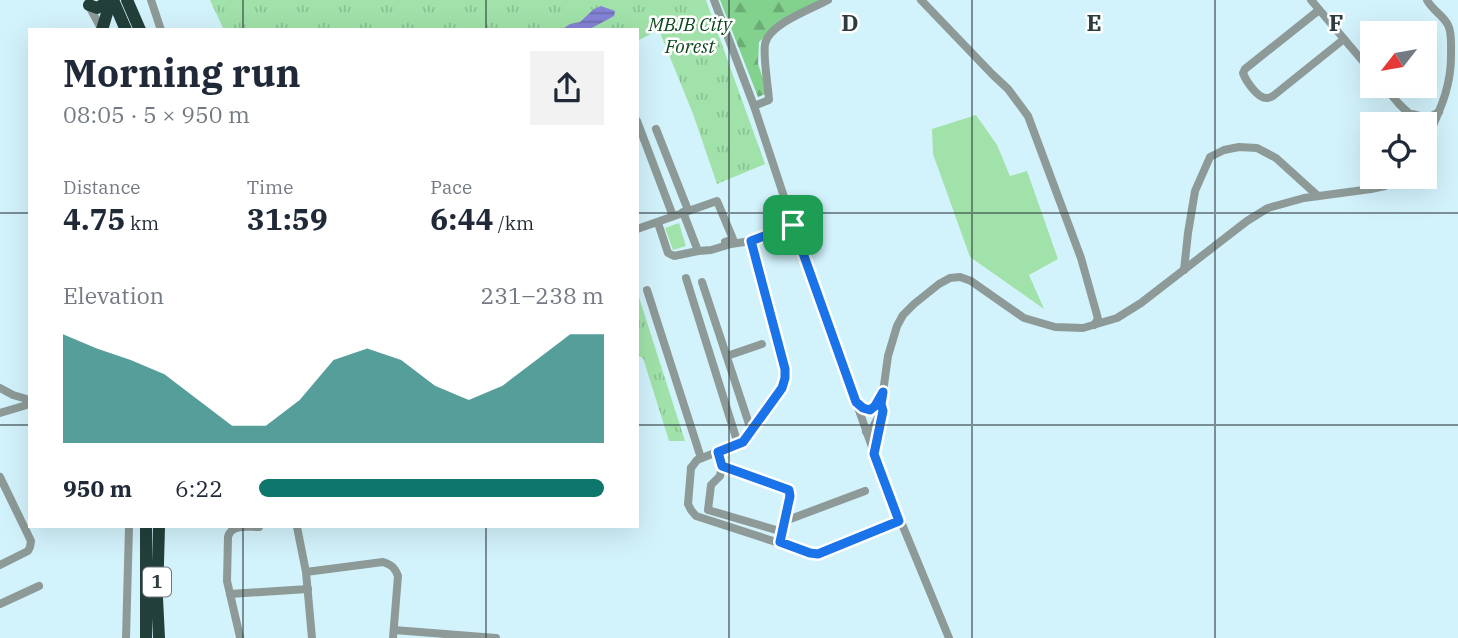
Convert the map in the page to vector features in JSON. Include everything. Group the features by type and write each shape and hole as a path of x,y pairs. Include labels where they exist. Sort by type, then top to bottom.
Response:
{"highway":[{"path":"127,0 140,28"},
{"path":"133,0 140,28"},
{"path":"88,3 97,8 108,1"},
{"path":"103,28 108,1"},
{"path":"108,1 125,28"},
{"name":"1","path":"146,528 146,638"},
{"name":"1","path":"159,528 157,598 160,638"}],"street":[{"path":"151,0 160,28"},
{"path":"714,0 754,106 874,454 899,521 949,638"},
{"path":"754,106 769,100 764,46 768,37 779,25 828,0"},
{"path":"921,0 1009,89 1028,116 1081,258 1098,319 1094,325"},
{"path":"1311,0 1360,58"},
{"path":"1427,0 1447,23 1451,34 1452,69 1448,89 1437,115"},
{"path":"88,3 101,28"},
{"path":"1319,10 1245,69 1243,74 1257,93 1262,98 1273,96 1344,39"},
{"path":"1395,98 1408,112"},
{"path":"1405,109 1428,118 1439,112"},
{"path":"639,126 673,216"},
{"path":"656,129 698,251"},
{"path":"1184,270 1195,191 1210,157 1215,154 1239,147 1257,148 1276,158 1318,196"},
{"path":"659,177 673,172"},
{"path":"866,432 871,429 880,414 888,356 903,315 914,303 950,278 960,277 971,281 1024,318 1066,328 1083,328 1117,318 1129,311 1268,208 1290,201 1365,189"},
{"path":"639,228 717,201 733,239 716,245 718,249"},
{"path":"658,223 669,254 674,256 751,241 793,225"},
{"path":"737,440 743,442 750,426 782,388 785,378 785,369 751,241"},
{"path":"686,278 737,440"},
{"path":"702,282 750,426"},
{"path":"647,290 701,458"},
{"path":"727,356 762,344"},
{"path":"0,388 28,401"},
{"path":"856,402 870,410 883,392"},
{"path":"13,395 13,409"},
{"path":"0,413 28,403"},
{"path":"874,454 883,411 881,404"},
{"path":"737,440 719,454 701,458 687,466 688,504 696,516 782,537"},
{"path":"719,454 722,466 720,476 711,485 708,510 782,537 810,553 818,554 899,521"},
{"path":"722,466 789,490 782,537"},
{"path":"0,477 31,541 28,551 0,565"},
{"path":"785,522 865,491"},
{"path":"126,638 129,528"},
{"path":"234,528 229,532 227,581 240,637"},
{"path":"297,528 306,572 312,638"},
{"path":"306,572 383,562 391,565 398,576 393,634 496,638"},
{"path":"0,604 39,586"},
{"path":"230,594 308,589"}],"green space":[{"name":"MBJB City Forest","path":"210,0 706,0 765,164 717,184 693,114 659,30 639,40 639,28 223,28"},
{"path":"720,0 820,0 778,24 759,42 758,64 768,93 758,97"},
{"path":"976,115 997,145 1010,176 1027,171 1058,259 1029,275 1044,309 970,257 933,154 932,129"},
{"path":"679,223 686,246 673,250 665,228"},
{"path":"639,297 685,441 669,441 643,358 639,356"}],"shaded area":[{"path":"601,6 615,11 614,16 592,28 564,28 580,22"}],"route":[{"path":"793,225 856,402 863,408 872,410 883,392 883,411 874,454 899,521 818,554 780,542 789,490 722,466 718,452 743,442 782,388 785,369 751,241 793,225"}]}
